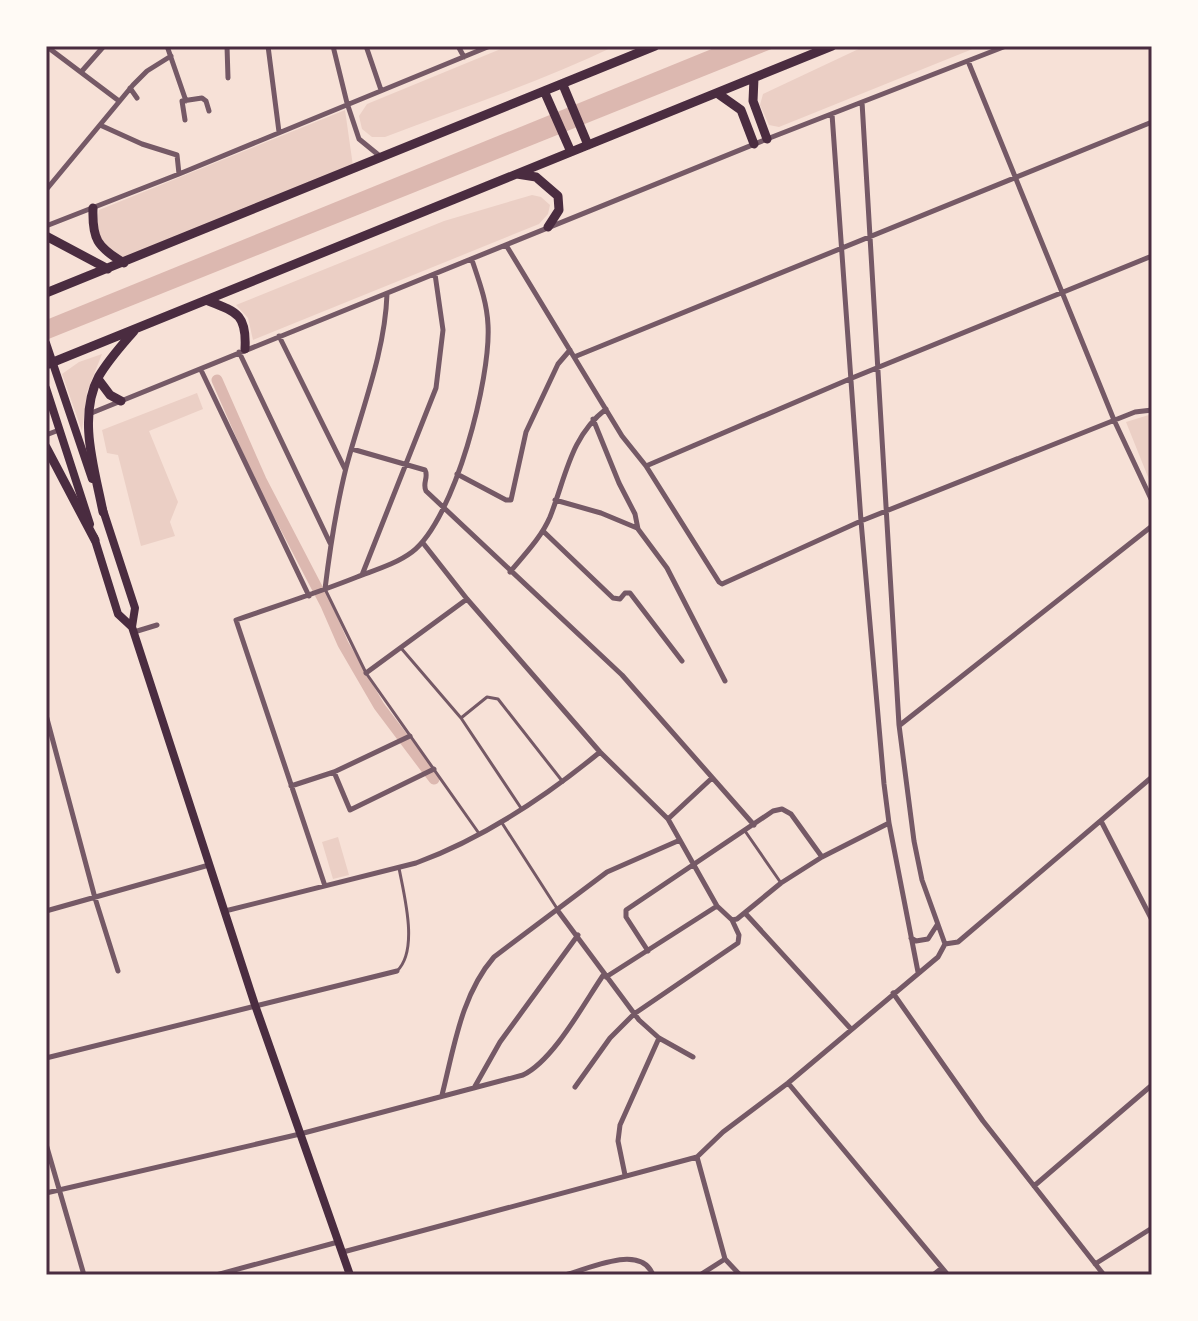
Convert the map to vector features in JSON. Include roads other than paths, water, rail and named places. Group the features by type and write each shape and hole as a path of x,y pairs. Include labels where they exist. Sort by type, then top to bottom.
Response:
{"highway":[{"path":"46,293 655,46"},
{"path":"49,364 832,46"},
{"path":"754,78 753,101 767,139"},
{"path":"563,85 588,145"},
{"path":"545,93 571,152"},
{"path":"717,93 741,110 754,144"},
{"path":"517,174 536,177 558,196 559,210 548,227"},
{"path":"93,208 95,238 110,255 124,263"},
{"path":"46,236 108,269"},
{"path":"206,300 234,311 245,324 242,351"},
{"path":"103,512 88,414 98,379 136,329"},
{"path":"98,379 110,395 121,401"},
{"path":"46,447 95,540"}],"main road":[{"path":"47,346 49,364 135,608 133,629 209,865 350,1275"},
{"path":"46,388 118,614 133,629"}],"street":[{"path":"46,46 119,101"},
{"path":"82,71 104,46"},
{"path":"167,46 186,101"},
{"path":"227,46 228,78"},
{"path":"268,46 279,132"},
{"path":"335,46 347,103 359,139 382,158"},
{"path":"366,46 381,90"},
{"path":"458,46 464,57"},
{"path":"46,226 490,46"},
{"path":"88,414 754,144 1006,46"},
{"path":"46,190 130,88 147,71 171,56"},
{"path":"968,61 1114,420 1152,501"},
{"path":"130,88 137,98"},
{"path":"185,120 180,103 205,99 209,111"},
{"path":"343,1252 697,1157 723,1132 788,1083 938,957 945,944 922,880 899,725 862,102"},
{"path":"832,114 861,521 889,823 918,972"},
{"path":"574,357 1152,122"},
{"path":"100,125 142,144 177,155 179,174"},
{"path":"506,245 629,447 646,466 722,584 861,521 1114,420 1152,410"},
{"path":"646,466 1152,256"},
{"path":"325,886 236,620 395,562 423,543 457,474 480,398 488,352 486,308 472,260"},
{"path":"361,576 429,410 441,360 443,330 435,274"},
{"path":"323,590 346,470 383,334 387,294"},
{"path":"279,336 346,470"},
{"path":"457,474 511,500 526,432 558,364 570,350"},
{"path":"242,351 330,544"},
{"path":"201,370 310,595"},
{"path":"510,572 543,531 570,455 593,419 606,409"},
{"path":"593,419 635,514 638,529 667,568 725,681"},
{"path":"46,435 60,430"},
{"path":"352,449 425,470 424,488 622,675 754,825"},
{"path":"555,500 601,513 638,529"},
{"path":"899,725 1152,526"},
{"path":"543,531 613,598 620,599 628,592 636,598 682,661"},
{"path":"423,543 467,599 600,752 668,819 717,906 732,920 739,935 738,943 634,1014 610,1038 575,1087"},
{"path":"366,673 467,599"},
{"path":"133,629 157,625"},
{"path":"46,715 118,971"},
{"path":"291,786 334,772 410,736"},
{"path":"225,911 399,868 438,855 523,810 600,752"},
{"path":"334,772 350,810 433,769"},
{"path":"945,944 958,942 1152,777"},
{"path":"668,819 712,778"},
{"path":"648,951 626,910 773,811 782,809 791,814 822,857"},
{"path":"1100,821 1152,920"},
{"path":"732,920 822,857 889,823"},
{"path":"442,1096 469,996 481,972 494,957 607,872 680,840"},
{"path":"46,911 209,865"},
{"path":"46,1193 300,1134 533,1070 548,1055 605,976 717,906"},
{"path":"558,911 634,1014 659,1038 693,1057"},
{"path":"745,913 851,1029"},
{"path":"911,938 916,941 928,939 937,923"},
{"path":"474,1088 500,1042 578,935"},
{"path":"46,1058 397,971"},
{"path":"893,993 983,1121 1104,1275"},
{"path":"625,1175 618,1141 620,1125 659,1038"},
{"path":"788,1083 948,1275"},
{"path":"1034,1186 1152,1085"},
{"path":"46,1144 84,1275"},
{"path":"697,1157 725,1259 740,1275"},
{"path":"1095,1264 1152,1228"},
{"path":"216,1275 339,1242"},
{"path":"565,1275 623,1259 636,1259 645,1263 653,1275"},
{"path":"700,1275 725,1259"},
{"path":"933,1275 942,1268"}],"lane":[{"path":"323,590 366,673 480,834"},
{"path":"401,648 461,718 523,810"},
{"path":"461,718 491,696 498,699 563,782"},
{"path":"502,823 558,911"},
{"path":"745,831 781,883"},
{"path":"397,971 406,957 408,927 399,868"}],"waterway":[{"path":"217,380 261,480 343,644 379,706 434,779"}]}
